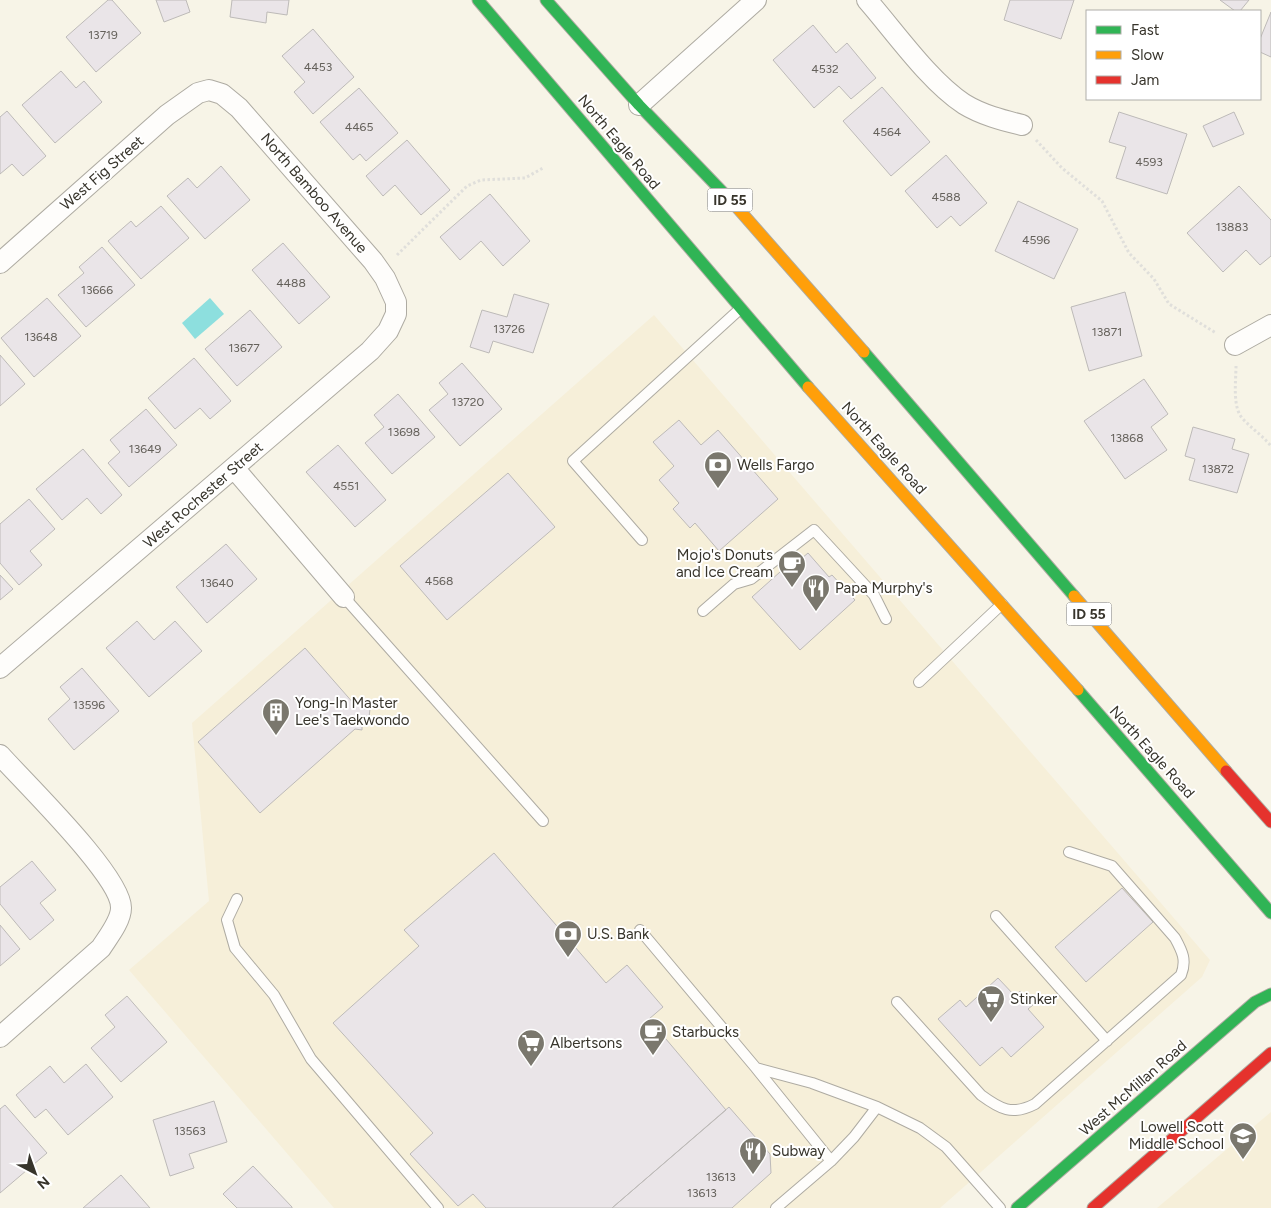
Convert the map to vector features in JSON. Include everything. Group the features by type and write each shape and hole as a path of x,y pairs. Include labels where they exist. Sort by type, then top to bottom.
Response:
{"main road":[{"name":"North Eagle Road","path":"478,0 844,428 1003,603 1271,913"},
{"name":"ID 55","path":"546,0 639,105 758,229 1271,822"},
{"name":"West McMillan Road","path":"1017,1208 1255,1002 1271,994"},
{"path":"1093,1208 1271,1053"}],"street":[{"path":"639,105 756,0"},
{"path":"867,0 942,86 965,104 992,118 1022,125"},
{"name":"West Fig Street","path":"0,263 167,115 198,93 209,90"},
{"name":"North Bamboo Avenue","path":"209,90 222,94 258,128 381,272 396,302 396,314"},
{"name":"West Rochester Street","path":"0,668 370,351 388,331 396,314"},
{"path":"1235,345 1271,325"},
{"path":"234,468 344,596"},
{"path":"0,755 101,866 117,891 122,908 113,930 100,948 0,1037"}],"lane":[{"path":"642,540 573,461 741,309"},
{"path":"703,611 734,584 751,580 814,530 874,595 886,619"},
{"path":"344,596 543,821"},
{"path":"919,682 1003,603"},
{"path":"897,1002 981,1095 997,1106 1011,1111 1024,1110 1035,1104 1181,974 1185,965 1175,938 1112,866 1070,852"},
{"path":"237,899 227,920 235,948 274,995 311,1059 438,1208"},
{"path":"996,916 1106,1041"},
{"path":"640,930 831,1161"},
{"path":"756,1068 812,1083 877,1107 920,1128 946,1147 1000,1208"},
{"path":"776,1208 831,1161 854,1137 877,1107"}],"path":[{"path":"1022,125 1062,168 1102,201 1129,253 1154,279 1170,304 1235,345 1236,404 1242,418 1260,432 1271,446"},
{"path":"381,272 467,186 480,180 525,178 543,168"}],"shaded area":[{"path":"654,315 1210,960 1202,977 940,1208 334,1208 129,970 209,901 192,723"},
{"name":"Lowell Scott Middle School","path":"1271,1112 1271,1208 1157,1208"}],"water":[{"path":"210,298 224,314 195,339 182,323"}],"building":[{"path":"108,0 112,0 141,33 96,72 66,37"},
{"path":"156,0 186,0 190,12 164,22"},
{"path":"232,0 289,0 287,15 267,12 266,23 230,17"},
{"path":"1010,0 1074,0 1061,39 1004,20"},
{"path":"1220,0 1249,0 1241,10 1234,10"},
{"path":"1271,12 1271,57 1261,52 1261,37"},
{"path":"813,25 836,53 847,43 876,78 851,99 839,86 814,108 773,60"},
{"path":"313,29 354,77 313,114 294,92 305,82 282,56"},
{"path":"61,71 76,88 84,81 102,102 55,143 22,105"},
{"path":"882,87 930,142 891,176 843,121"},
{"path":"359,88 398,133 366,161 360,154 353,160 320,122"},
{"path":"7,111 46,156 23,176 12,164 0,174 0,117"},
{"path":"1119,112 1187,134 1167,194 1116,178 1126,147 1109,142"},
{"path":"1234,112 1244,134 1213,147 1203,126"},
{"path":"407,140 450,190 421,215 395,185 383,196 366,176"},
{"path":"946,155 987,203 960,226 951,216 937,228 905,191"},
{"path":"221,166 250,200 205,239 167,196 188,178 197,188"},
{"path":"1239,186 1271,220 1271,256 1260,265 1246,250 1223,272 1187,233"},
{"path":"490,194 530,241 503,266 481,241 460,260 440,237"},
{"path":"1018,201 1078,229 1054,279 995,251"},
{"path":"161,206 189,238 141,279 108,241 131,221 136,227"},
{"path":"283,243 330,297 299,324 252,270"},
{"path":"102,247 135,285 86,327 58,295 84,273 79,267"},
{"path":"1125,292 1142,356 1089,371 1071,307"},
{"path":"514,294 549,304 533,353 493,341 489,353 470,347 482,310 507,317"},
{"path":"47,298 81,336 34,377 1,338"},
{"path":"250,310 282,347 237,386 205,349"},
{"path":"0,355 25,384 0,406"},
{"path":"194,358 231,401 210,419 200,408 175,429 148,398"},
{"path":"462,363 502,409 460,446 429,410 448,394 439,383"},
{"path":"1144,379 1168,414 1151,427 1167,450 1125,479 1084,421"},
{"path":"398,394 435,437 392,474 365,443 384,427 374,415"},
{"path":"146,409 177,445 129,487 108,463 120,452 110,440"},
{"name":"Wells Fargo","path":"679,420 701,445 718,430 778,499 719,551 695,523 690,528 673,509 679,503 659,480 674,466 653,442"},
{"path":"1193,427 1235,439 1232,449 1249,454 1237,493 1189,480 1195,459 1185,456"},
{"path":"338,445 386,500 355,527 306,472"},
{"path":"83,449 122,495 101,514 87,498 62,520 36,489"},
{"path":"508,473 555,527 447,620 400,566"},
{"path":"29,499 55,529 30,551 42,565 19,585 0,563 0,524"},
{"path":"226,544 257,579 207,623 176,587"},
{"path":"808,553 829,577 832,575 855,600 800,650 752,597 799,555 802,558"},
{"path":"0,575 13,589 0,600"},
{"path":"137,621 154,640 175,621 202,651 149,697 106,648"},
{"name":"Yong-In Master Lee's Taekwondo","path":"305,648 355,705 362,704 362,709 370,709 368,726 362,725 362,730 355,729 260,813 198,742"},
{"path":"82,668 119,711 74,750 48,719 70,699 60,687"},
{"name":"Albertsons","path":"494,853 606,983 627,965 663,1007 649,1019 726,1110 612,1208 486,1208 473,1194 458,1206 410,1154 433,1133 333,1023 419,946 404,930"},
{"path":"32,861 56,890 40,903 54,920 30,940 0,904 0,887"},
{"path":"1122,888 1153,922 1086,982 1055,947"},
{"path":"0,925 20,949 0,966"},
{"name":"Stinker","path":"998,978 1015,996 1020,991 1033,1005 1028,1009 1044,1027 1011,1057 1002,1047 980,1066 938,1019 960,1000 966,1007"},
{"path":"127,996 167,1042 121,1082 91,1048 115,1027 105,1015"},
{"path":"86,1064 113,1097 68,1135 46,1109 35,1118 16,1095 50,1066 64,1083"},
{"path":"214,1101 227,1142 189,1154 194,1168 170,1176 153,1120"},
{"path":"5,1105 47,1153 0,1193 0,1109"},
{"path":"729,1107 770,1154 771,1173 732,1208 612,1208"},
{"path":"253,1166 292,1208 237,1208 223,1194"},
{"path":"121,1175 150,1208 83,1208"}],"traffic: fast":[{"path":"478,0 808,387"},
{"path":"546,0 639,105 734,204"},
{"path":"864,352 1074,596"},
{"path":"1078,690 1271,913"},
{"path":"1017,1208 1255,1002 1271,994"}],"traffic: slow":[{"path":"734,204 864,352"},
{"path":"808,387 1078,690"},
{"path":"1074,596 1226,771"}],"traffic: jam":[{"path":"1226,771 1271,822"},
{"path":"1093,1208 1271,1053"}],"place":[{"name":"Wells Fargo","path":"718,489"},
{"name":"Mojo's Donuts and Ice Cream","path":"792,588"},
{"name":"Papa Murphy's","path":"816,612"},
{"name":"Yong-In Master Lee's Taekwondo","path":"276,736"},
{"name":"U.S. Bank","path":"568,958"},
{"name":"Stinker","path":"991,1023"},
{"name":"Starbucks","path":"653,1056"},
{"name":"Albertsons","path":"531,1067"},
{"name":"Lowell Scott Middle School","path":"1243,1160"},
{"name":"Subway","path":"753,1175"}]}
